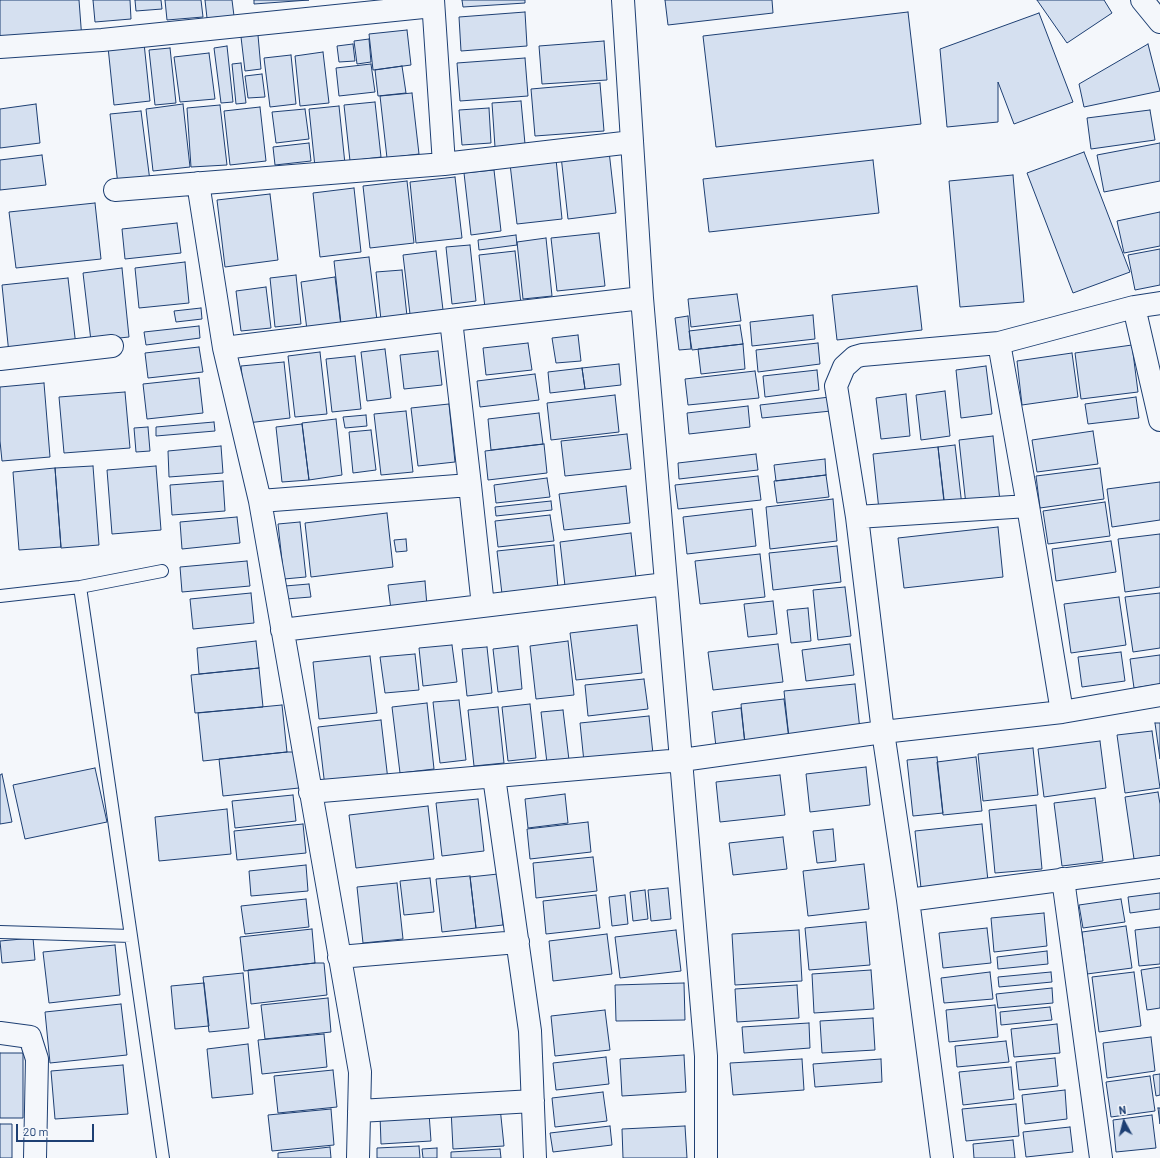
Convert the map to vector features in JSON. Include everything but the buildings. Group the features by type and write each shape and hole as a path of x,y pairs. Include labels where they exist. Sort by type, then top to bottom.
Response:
{"street":[{"path":"623,0 642,298 706,1056 706,1158"},
{"path":"1142,0 1160,22"},
{"path":"0,47 102,40 320,9 433,3 444,164"},
{"path":"115,190 444,164 632,142"},
{"path":"198,183 224,348 260,501 360,1072 358,1158"},
{"path":"224,348 642,298"},
{"path":"942,1158 908,900 882,732 857,517 836,386 844,367 855,357 862,354 999,343 1134,307 1160,303"},
{"path":"1134,307 1160,420"},
{"path":"450,320 483,606"},
{"path":"999,343 1062,712"},
{"path":"0,359 112,346"},
{"path":"260,501 470,485"},
{"path":"857,517 1028,506"},
{"path":"282,630 666,584"},
{"path":"310,792 682,760 882,732 1062,712 1160,695"},
{"path":"494,776 530,1031 535,1158"},
{"path":"908,900 1160,867"},
{"path":"1063,879 1101,1158"},
{"path":"339,957 518,942"},
{"path":"0,1033 30,1037 37,1059 35,1158"},
{"path":"359,1111 533,1101"}],"lane":[{"path":"0,596 80,587 162,572"},
{"path":"80,587 163,1158"},
{"path":"0,932 131,936"}]}
